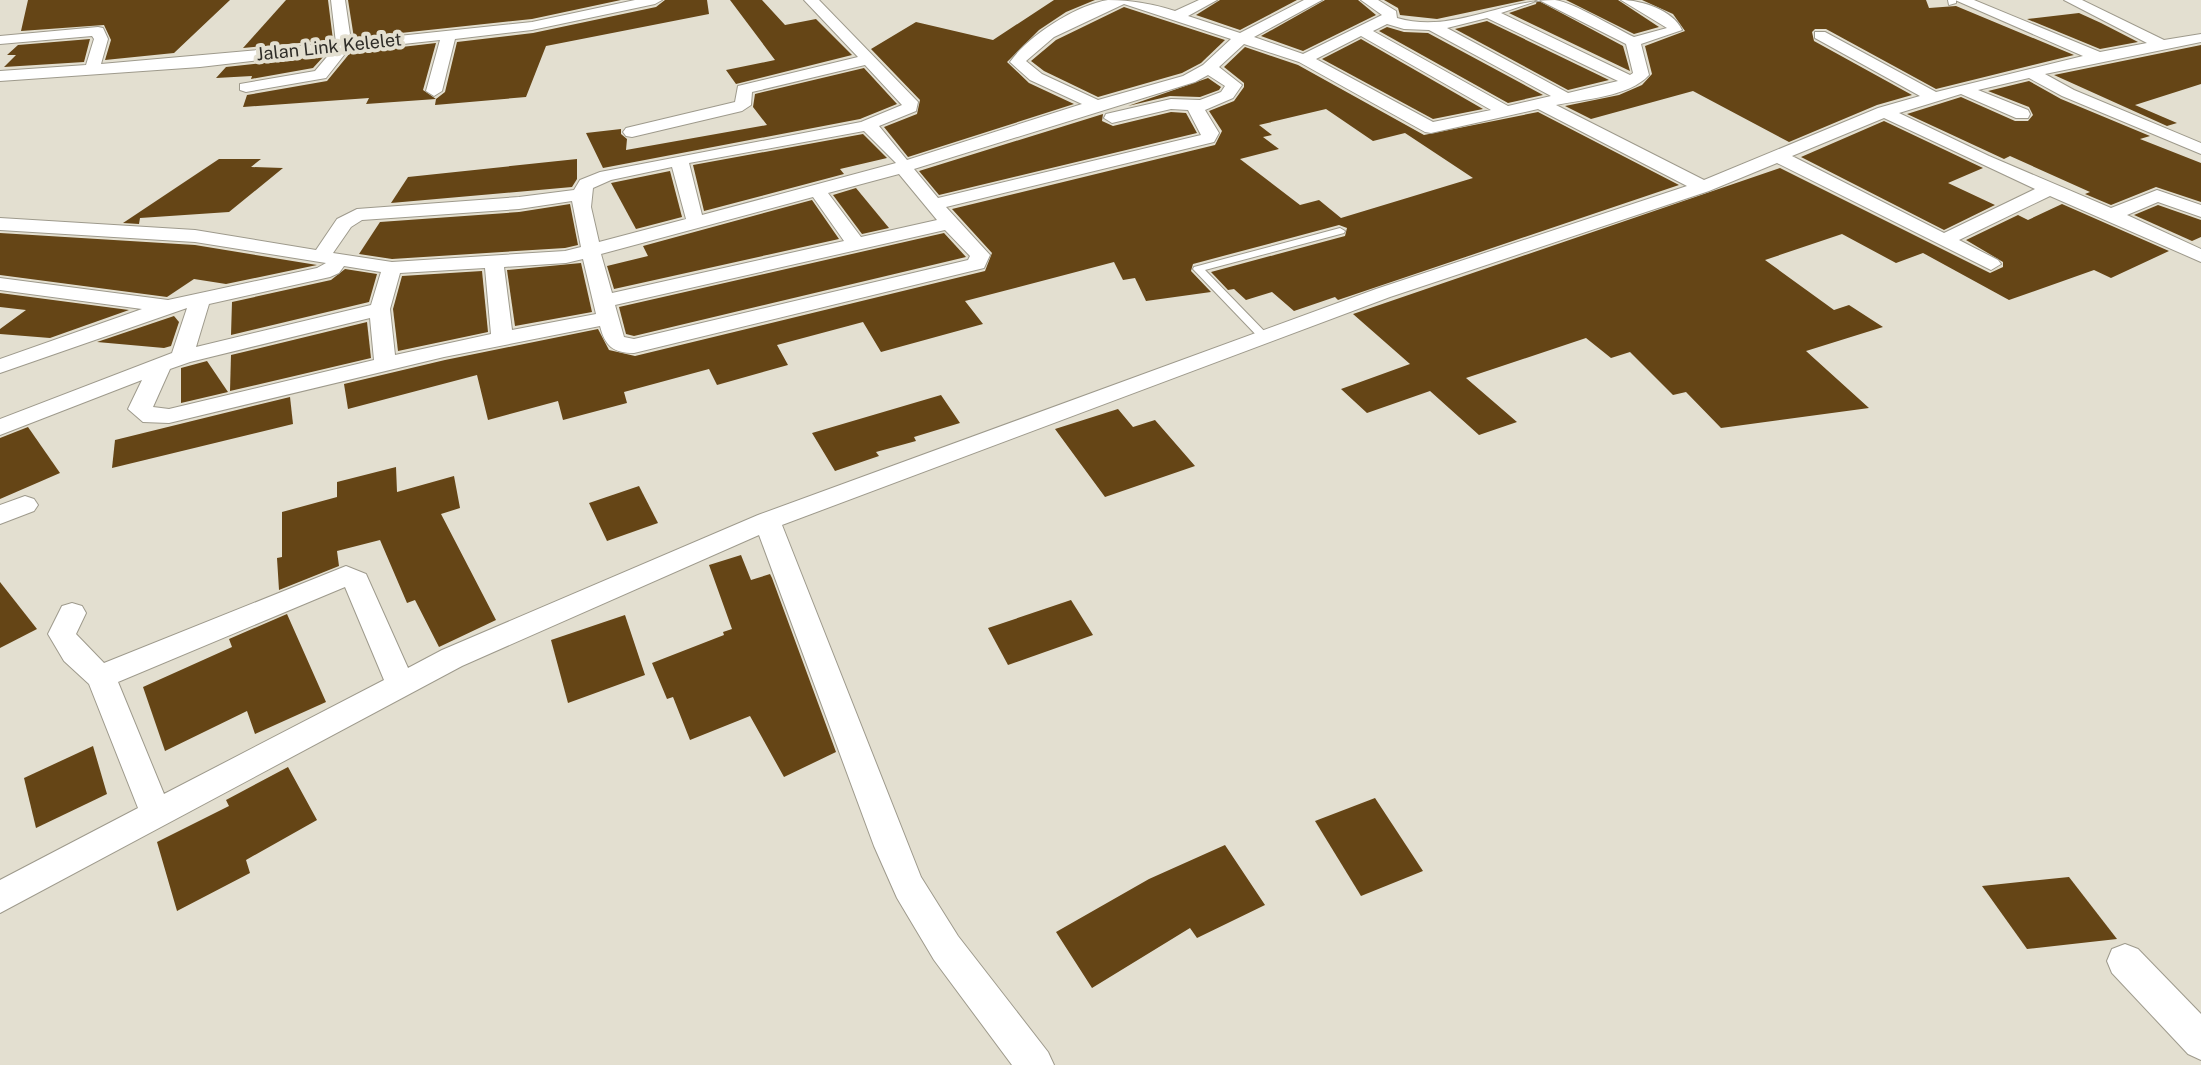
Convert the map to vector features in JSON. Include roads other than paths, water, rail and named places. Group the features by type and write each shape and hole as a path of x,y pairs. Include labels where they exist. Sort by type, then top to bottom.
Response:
{"street":[{"path":"246,87 316,77 344,46 338,0"},
{"name":"Jalan Link Kelelet","path":"0,76 200,62 550,24 655,0"},
{"path":"811,0 870,59 911,106 899,114 865,126 679,160 597,179 582,187 591,247 614,340 622,346 634,346 975,266 980,255 933,205 871,128 865,126"},
{"path":"1089,102 1025,70 1018,64 1019,58 1072,21 1120,0"},
{"path":"1127,0 1304,59 1428,127 1543,105 1632,82 1638,79 1641,72 1633,42"},
{"path":"1178,15 1210,0"},
{"path":"329,255 435,255 591,247 693,215 817,190 1089,102 1189,79 1209,68 1241,38 1315,0"},
{"path":"1304,59 1391,14 1368,0"},
{"path":"1546,0 1633,42 1676,28 1628,0"},
{"path":"2071,0 2160,44"},
{"path":"1386,19 1413,28 1434,27 1525,1"},
{"path":"1955,1 2099,57"},
{"path":"1455,5 1632,82"},
{"path":"1434,27 1566,98"},
{"path":"1361,30 1507,112"},
{"path":"0,40 98,31 101,39 92,70"},
{"path":"434,91 449,35"},
{"path":"1820,35 1934,97"},
{"path":"0,897 400,684 515,629 767,521 1266,339 1383,293 1703,187 1884,112 1962,89 2099,57 2201,38"},
{"path":"632,132 740,107 744,104 743,91 747,88 870,59"},
{"path":"0,224 195,236 329,255 392,268 494,263 591,247 994,140 1047,133 1171,104 1199,105 1227,95 1234,85 1209,68"},
{"path":"2031,73 2068,93 2201,149"},
{"path":"1962,89 2022,114"},
{"path":"994,140 1089,102"},
{"path":"933,205 1206,139 1210,134 1198,116 1199,105"},
{"path":"1543,105 1703,187"},
{"path":"1884,112 2201,256"},
{"path":"1778,156 1991,264"},
{"path":"679,160 693,215"},
{"path":"1944,240 2049,189"},
{"path":"817,190 855,243"},
{"path":"5,361 169,306 323,273 332,269 329,255 344,223 357,215 519,203 581,194"},
{"path":"2111,215 2157,196 2201,211"},
{"path":"200,299 172,361 140,409 151,417 169,416 502,337 855,243 949,223"},
{"path":"494,263 502,337"},
{"path":"385,364 380,309 392,268"},
{"path":"0,284 169,306"},
{"path":"0,428 172,361 380,309"},
{"path":"0,515 25,505"},
{"path":"767,521 909,887 946,948 1035,1065"},
{"path":"101,677 346,576 356,581 400,684"},
{"path":"72,613 62,634 73,654 101,677 156,813"},
{"path":"2125,961 2201,1041"}],"lane":[{"path":"1266,339 1198,269 1340,231"}]}
